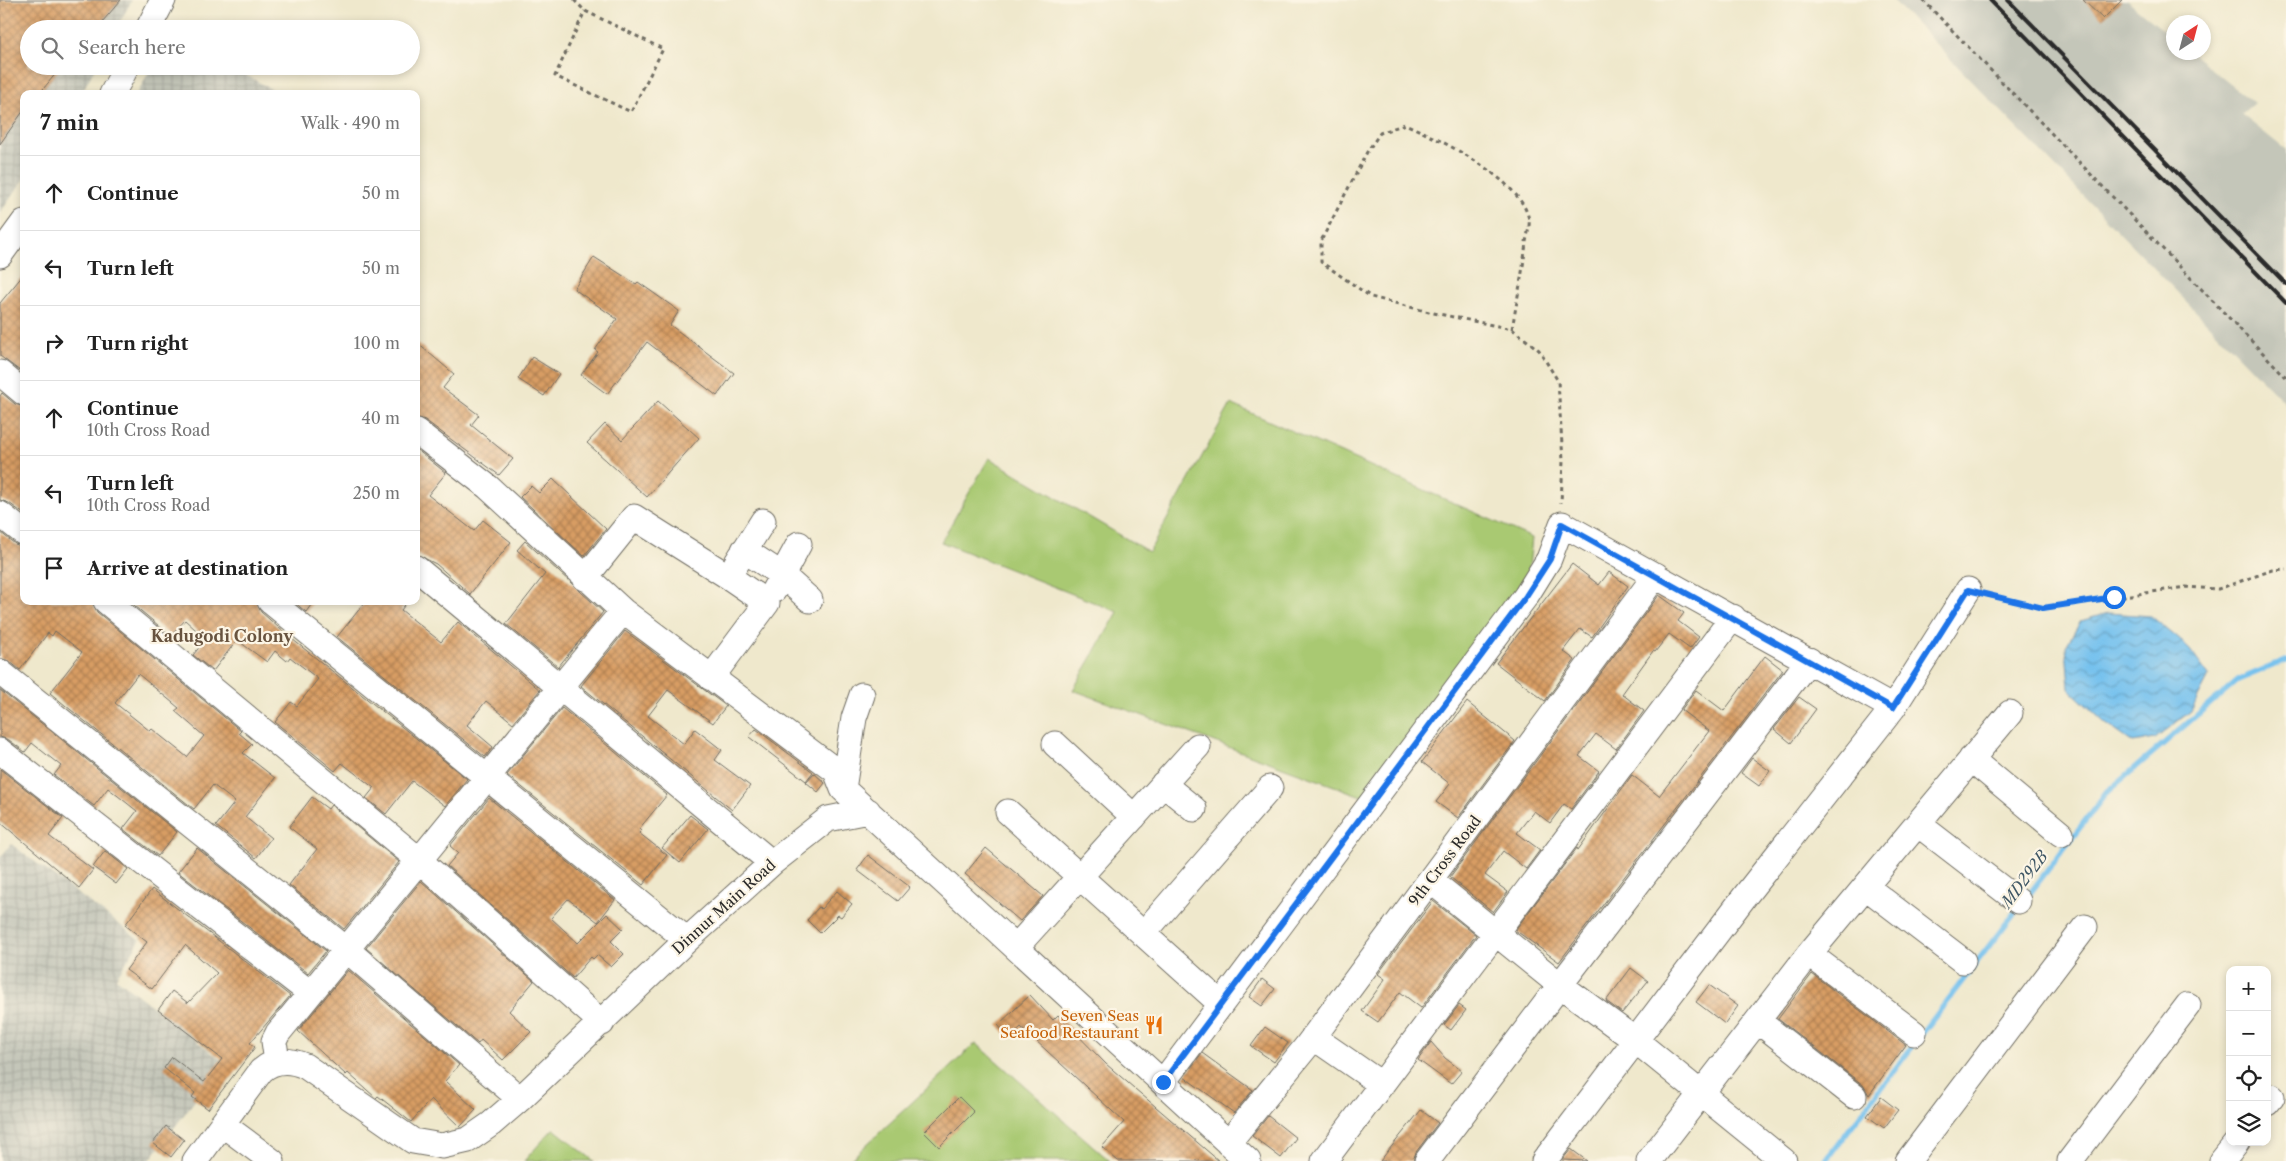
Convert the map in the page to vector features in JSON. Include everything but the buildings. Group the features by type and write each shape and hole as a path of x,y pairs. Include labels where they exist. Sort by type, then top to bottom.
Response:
{"street":[{"path":"153,20 163,0"},
{"path":"114,90 122,75"},
{"path":"0,256 20,228"},
{"path":"0,372 20,390"},
{"path":"420,434 488,487 623,611 836,771 843,789 1248,1161"},
{"path":"0,514 20,530"},
{"path":"585,578 634,518 767,603"},
{"path":"729,577 762,521"},
{"path":"1163,1082 1526,596 1550,559 1562,524 1893,708"},
{"path":"711,678 767,603 799,544"},
{"path":"744,550 782,575 810,600"},
{"path":"420,571 772,863"},
{"name":"9th Cross Road","path":"1228,1143 1313,1037 1656,576"},
{"path":"1544,1161 1635,1040 1893,708 1968,590"},
{"path":"111,605 419,860 602,1022"},
{"path":"275,605 687,940"},
{"path":"195,1161 261,1071 268,1065 277,1062 274,1041 310,993 623,611"},
{"path":"1324,1161 1732,617"},
{"path":"1427,1161 1809,660"},
{"path":"0,672 346,949 520,1099"},
{"path":"843,789 854,718 862,695"},
{"path":"1649,1161 1809,954 2010,713"},
{"path":"1055,744 1134,817"},
{"path":"1016,947 1198,746"},
{"path":"0,751 310,993"},
{"path":"1971,759 2061,834"},
{"path":"1163,784 1194,809"},
{"path":"1143,934 1270,788"},
{"name":"Dinnur Main Road","path":"277,1062 297,1062 305,1066 413,1141 442,1146 468,1140 491,1124 520,1099 687,940 772,863 828,819 868,811"},
{"path":"1008,812 1221,1004"},
{"path":"1918,824 2018,901"},
{"path":"1430,880 1560,985 1635,1040 1784,1161"},
{"path":"1866,887 1963,961"},
{"path":"1908,1161 2085,927"},
{"path":"1809,954 1914,1033"},
{"path":"2070,1161 2188,1005"},
{"path":"1758,1020 1854,1096"},
{"path":"1313,1037 1381,1084"},
{"path":"222,1124 272,1161"},
{"path":"2222,1161 2234,1146"}],"path":[{"path":"574,0 585,11 663,49 631,112 555,76 585,11"},
{"path":"1923,0 2286,378"},
{"path":"1512,329 1529,220 1516,194 1493,173 1436,138 1421,131 1405,124 1380,133 1367,152 1320,241 1321,262 1371,297 1429,312 1512,329 1539,350 1558,381 1563,460 1562,524"},
{"path":"1968,590 2043,608 2186,587 2218,589 2273,570 2286,570"}],"shaded area":[{"path":"0,0 132,0 121,20 20,20 20,75 91,75 83,90 20,90 20,185 0,213"},
{"path":"1893,0 2126,0 2166,32 2166,60 2200,60 2254,103 2241,114 2286,150 2286,404"},
{"path":"147,75 246,75 273,90 139,90"},
{"path":"11,844 140,940 116,978 224,1062 149,1161 0,1161 0,858"}],"green space":[{"path":"1231,404 1532,538 1528,578 1364,797 1073,690 1118,612 941,542 989,458 1149,552"},
{"path":"976,1043 1110,1161 849,1161"},
{"path":"554,1129 594,1161 524,1161"}],"water":[{"path":"2108,613 2151,616 2187,646 2209,676 2191,711 2155,739 2133,743 2105,723 2069,689 2066,646 2081,621"}],"waterway":[{"name":"MD292B","path":"2024,901 2107,792 2238,680 2286,660"},
{"name":"MD292B","path":"1825,1161 2018,908"}],"railway":[{"path":"1990,0 2286,303"},
{"path":"2008,0 2286,284"}],"place":[{"name":"Seven Seas Seafood Restaurant","path":"1154,1025"}],"district":[{"name":"Kadugodi Colony","path":"222,636"}],"route":[{"path":"1163,1082 1526,596 1550,559 1562,524 1893,708 1968,590 2043,608 2114,597"}]}
